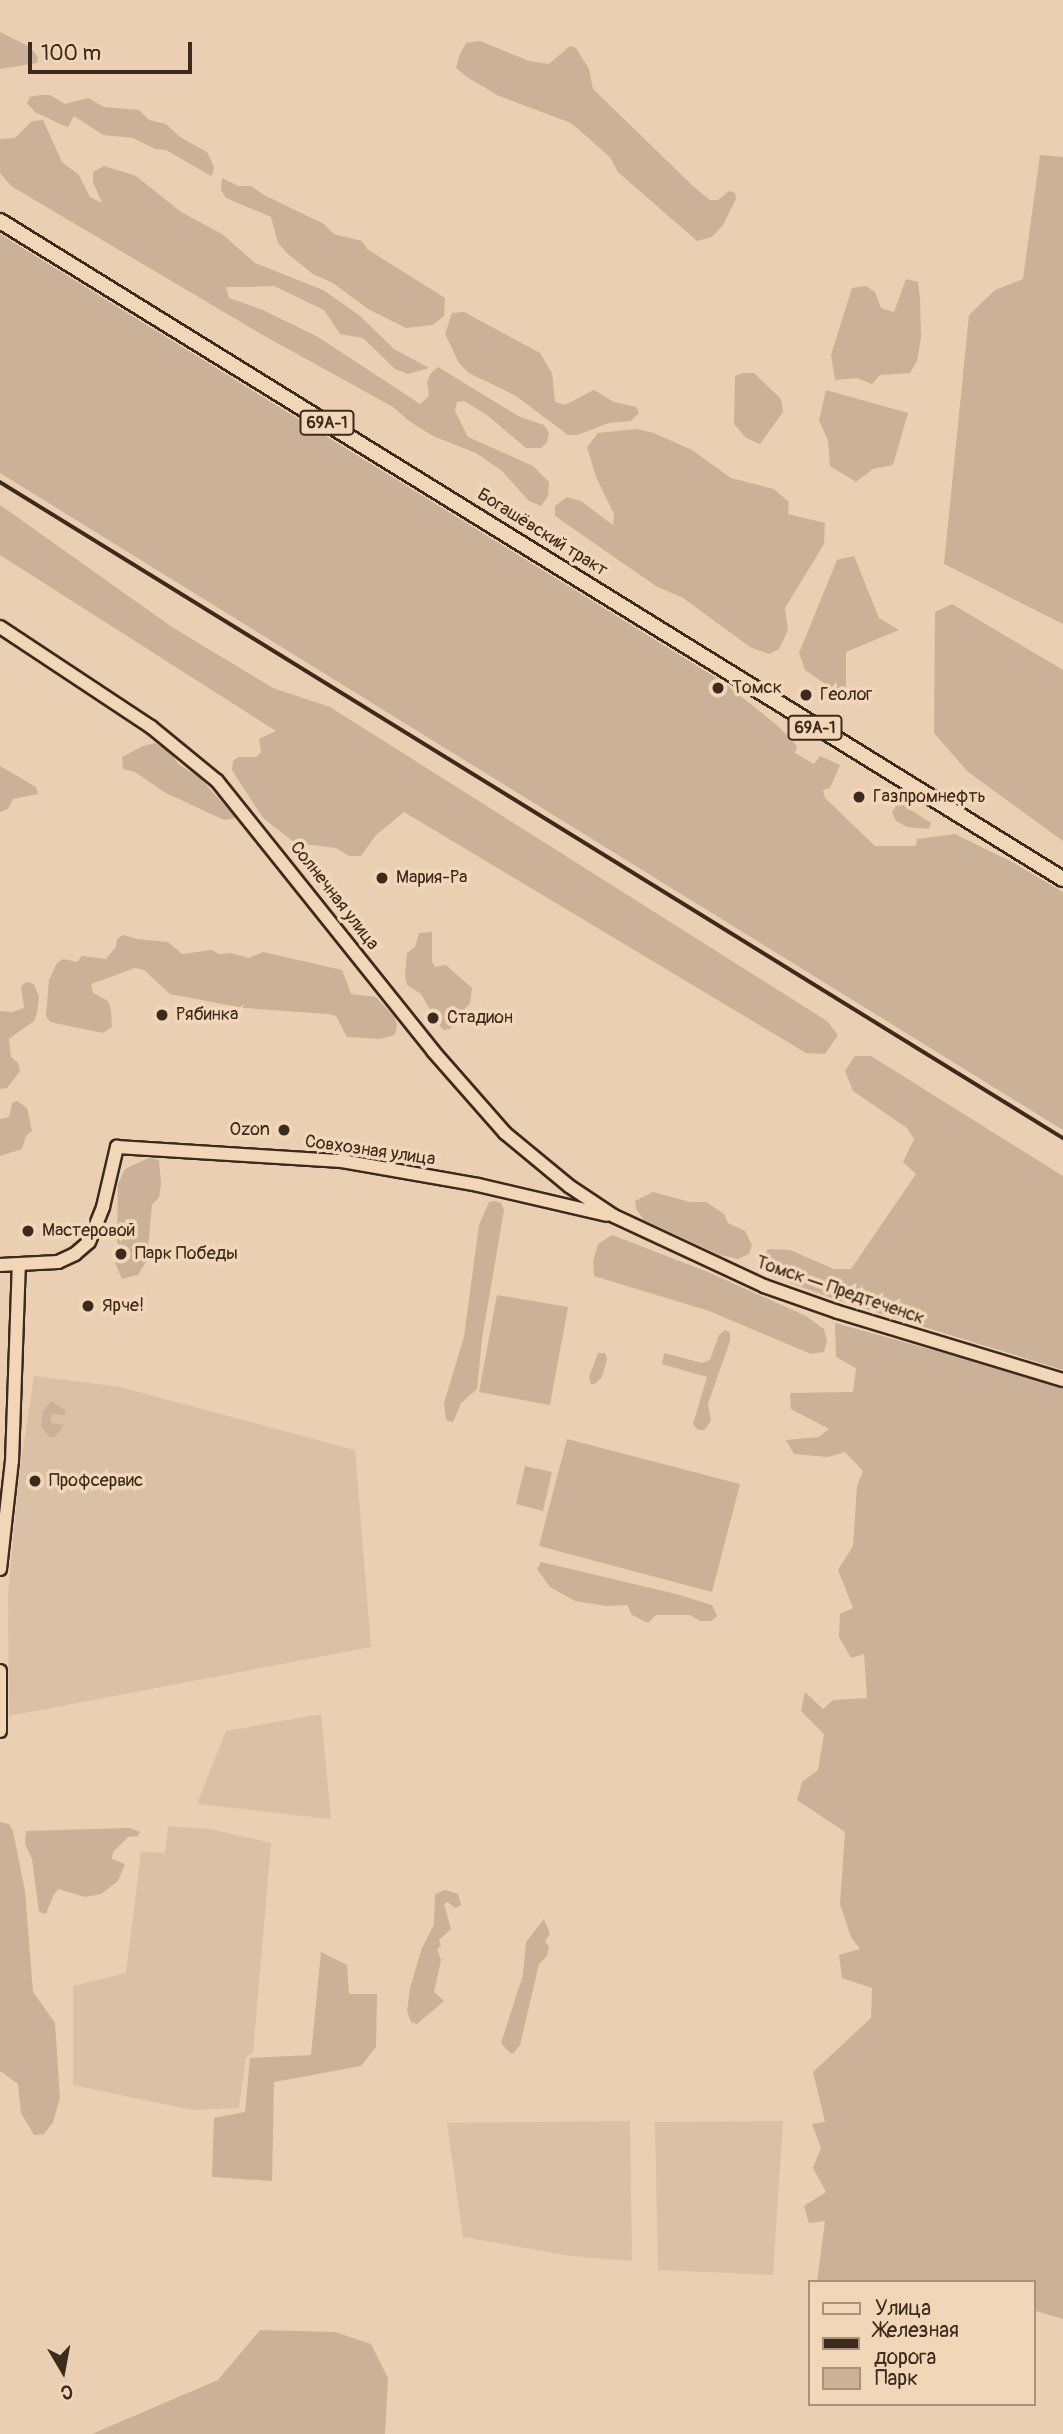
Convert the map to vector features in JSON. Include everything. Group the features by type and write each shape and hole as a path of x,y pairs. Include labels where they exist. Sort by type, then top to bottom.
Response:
{"main road":[{"name":"Богашёвский тракт","path":"0,221 1063,878"}],"street":[{"name":"Солнечная улица","path":"0,627 151,727 217,781 442,1062 505,1133 559,1179 614,1216"},
{"name":"Совхозная улица","path":"19,1265 58,1262 75,1254 89,1242 103,1208 117,1147 342,1161 478,1185 614,1216"},
{"name":"Томск — Предтеченск","path":"614,1216 764,1286 838,1312 1063,1380"},
{"path":"0,1265 19,1265 14,1436 0,1569"},
{"path":"0,1671 0,1731"}],"shaded area":[{"path":"34,1376 120,1387 355,1450 371,1647 9,1716 8,1595 19,1476"},
{"path":"321,1714 331,1819 197,1804 226,1731"},
{"path":"168,1826 210,1829 271,1843 253,2053 246,2057 239,2108 192,2110 73,2085 73,1986 126,1973 141,1852 165,1853"},
{"path":"630,2121 632,2261 571,2256 463,2237 447,2123"},
{"path":"783,2121 773,2275 658,2270 655,2122"}],"green space":[{"path":"0,32 30,47 38,57 37,63 0,69"},
{"path":"480,41 529,61 549,64 570,46 576,48 589,69 593,89 694,187 710,200 718,200 729,191 735,193 736,199 723,225 712,237 697,241 618,172 610,157 571,123 497,95 467,77 456,68 460,54 466,43"},
{"path":"50,95 65,104 88,98 104,107 139,110 149,120 166,124 180,137 207,152 214,167 213,173 211,176 166,150 155,149 133,138 103,135 74,116 68,127 62,125 35,112 27,103 30,97"},
{"path":"43,120 62,162 79,175 90,197 102,203 93,182 93,172 104,166 136,176 181,212 222,234 255,263 323,290 359,315 394,349 429,368 408,374 395,369 363,338 340,334 324,310 274,286 226,287 229,298 263,310 318,337 420,404 429,396 427,382 438,367 520,417 544,425 549,433 547,442 541,448 526,448 487,415 464,401 457,402 455,411 468,437 533,466 549,482 548,496 541,506 529,501 502,471 476,453 433,436 393,407 261,334 11,186 0,173 0,139 15,138 32,121"},
{"path":"1040,155 1063,157 1063,624 944,564 969,315 995,290 1023,279"},
{"path":"222,178 238,186 251,186 324,224 334,234 362,241 367,249 445,298 444,316 433,325 406,328 368,309 333,283 313,274 288,254 278,243 271,217 226,198 221,190"},
{"path":"0,234 723,682 778,726 797,746 795,753 814,764 820,756 840,765 830,788 823,790 825,798 875,846 916,846 917,839 955,834 1014,863 1063,892 1063,1130 0,473"},
{"path":"906,279 918,282 920,298 921,338 917,361 910,373 880,375 872,384 857,378 835,380 831,355 852,288 866,286 875,292 881,308 894,312"},
{"path":"464,312 540,353 552,373 555,402 565,405 594,390 614,402 636,407 639,413 631,421 609,423 577,435 568,435 516,396 469,373 459,363 445,334 452,313"},
{"path":"754,373 781,399 783,412 760,444 746,438 734,424 735,376"},
{"path":"826,390 908,413 893,465 873,469 856,482 830,466 828,441 819,420"},
{"path":"636,429 654,433 692,450 731,478 774,489 789,502 788,514 825,523 824,544 785,608 788,630 779,649 769,654 750,647 683,598 656,586 555,516 555,506 567,497 581,501 613,525 614,514 596,477 587,447 598,433"},
{"path":"0,505 172,627 273,688 330,707 827,1021 838,1035 825,1054 806,1053 404,812 376,835 361,856 349,856 336,848 295,843 263,818 232,770 233,761 238,757 256,757 261,752 259,739 276,731 0,555"},
{"path":"854,556 879,618 899,630 846,652 846,698 805,670 799,653 837,560"},
{"path":"952,604 1063,670 1063,841 968,772 934,733 935,612"},
{"path":"155,743 170,751 178,764 199,777 236,818 224,820 164,792 135,772 123,769 122,757"},
{"path":"0,766 36,787 38,794 13,799 8,809 0,812"},
{"path":"903,805 931,823 929,829 907,827 896,821 892,812 896,806"},
{"path":"432,932 432,962 435,967 446,965 472,988 470,1003 459,1015 457,1025 444,1030 421,994 407,985 405,976 407,953 415,947 419,933"},
{"path":"123,935 168,942 182,954 211,950 219,954 231,953 249,958 263,952 342,970 351,994 376,997 395,1018 395,1035 380,1039 347,1037 336,1016 328,1014 244,1008 170,994 144,970 135,968 91,984 93,993 108,1001 111,1010 112,1027 103,1033 50,1022 46,1016 49,980 57,963 63,959 77,962 82,956 106,959 116,947 117,939"},
{"path":"26,982 34,984 39,997 37,1012 34,1021 9,1039 11,1057 18,1063 20,1071 7,1088 0,1089 0,1011 12,1012 24,1008 21,987"},
{"path":"855,1056 871,1056 1063,1176 1063,1370 840,1301 769,1275 760,1263 768,1249 790,1250 834,1269 851,1269 916,1174 903,1162 914,1139 907,1128 853,1091 845,1071"},
{"path":"17,1101 27,1108 32,1131 26,1136 22,1149 0,1156 0,1119 9,1117 12,1103"},
{"path":"149,1158 159,1160 161,1184 159,1197 152,1205 147,1260 138,1275 122,1279 115,1263 126,1251 117,1243 118,1184 125,1169"},
{"path":"653,1192 690,1202 706,1202 724,1214 728,1223 745,1231 752,1245 749,1254 738,1259 720,1255 644,1220 636,1209 635,1201"},
{"path":"489,1202 501,1203 504,1210 482,1339 477,1389 461,1403 453,1422 446,1420 444,1403 464,1337 479,1225"},
{"path":"612,1235 708,1272 806,1316 824,1329 827,1341 824,1352 811,1354 709,1311 594,1276 593,1261 598,1244"},
{"path":"497,1295 568,1307 550,1405 479,1392"},
{"path":"835,1323 1063,1386 1063,2319 1035,2311 1035,2280 817,2280 825,2221 809,2223 804,2206 826,2192 813,2168 821,2148 812,2124 825,2122 813,2072 871,2018 872,1988 842,1978 839,1955 860,1949 851,1937 840,1904 845,1832 797,1800 802,1782 818,1770 824,1734 801,1711 805,1692 823,1709 833,1700 867,1698 864,1654 851,1658 839,1637 840,1614 853,1608 838,1570 853,1546 857,1486 863,1471 845,1452 828,1457 794,1454 786,1440 819,1437 829,1429 791,1409 790,1393 853,1392 856,1368 836,1357"},
{"path":"725,1330 730,1333 730,1341 708,1404 711,1421 704,1430 698,1430 693,1424 707,1377 662,1364 664,1353 702,1363 710,1360 719,1335"},
{"path":"598,1353 605,1353 607,1359 602,1377 595,1384 591,1384 589,1377"},
{"path":"51,1401 65,1410 65,1415 51,1414 51,1423 64,1425 55,1437 49,1437 41,1426 43,1411"},
{"path":"567,1439 740,1484 712,1592 539,1546"},
{"path":"525,1466 552,1472 543,1511 516,1504"},
{"path":"541,1562 712,1605 717,1616 711,1621 700,1621 690,1615 656,1615 648,1623 632,1615 627,1605 606,1606 575,1601 550,1587 537,1569"},
{"path":"0,1822 9,1824 13,1831 25,1891 33,1992 55,2023 60,2098 53,2122 44,2134 34,2135 21,2113 18,2084 0,2071"},
{"path":"130,1828 140,1832 138,1836 128,1837 113,1852 112,1859 125,1864 118,1881 101,1894 85,1897 59,1889 54,1894 46,1914 39,1912 32,1859 25,1844 26,1831"},
{"path":"445,1890 458,1894 461,1905 455,1908 448,1902 444,1904 451,1929 439,1940 441,1946 437,1949 441,1960 434,1992 444,2001 417,2024 411,2022 407,2011 410,1988 422,1948 434,1925 435,1894"},
{"path":"544,1919 550,1934 545,1941 549,1947 547,1956 539,1964 520,2045 514,2053 510,2053 501,2043 523,1975 526,1942"},
{"path":"321,1952 347,1965 349,1994 377,1994 376,2047 361,2066 274,2082 272,2181 212,2177 214,2118 245,2112 250,2058 311,2055"},
{"path":"260,2330 335,2332 371,2344 388,2378 385,2434 92,2434 218,2380"}],"railway":[{"path":"0,482 1063,1138"}],"place":[{"name":"Томск","path":"718,688"},
{"name":"Геолог","path":"806,695"},
{"name":"Газпромнефть","path":"859,797"},
{"name":"Мария-Ра","path":"382,878"},
{"name":"Рябинка","path":"162,1015"},
{"name":"Стадион","path":"433,1018"},
{"name":"Ozon","path":"284,1130"},
{"name":"Мастеровой","path":"28,1231"},
{"name":"Парк Победы","path":"121,1254"},
{"name":"Ярче!","path":"88,1306"},
{"name":"Профсервис","path":"35,1481"}]}
